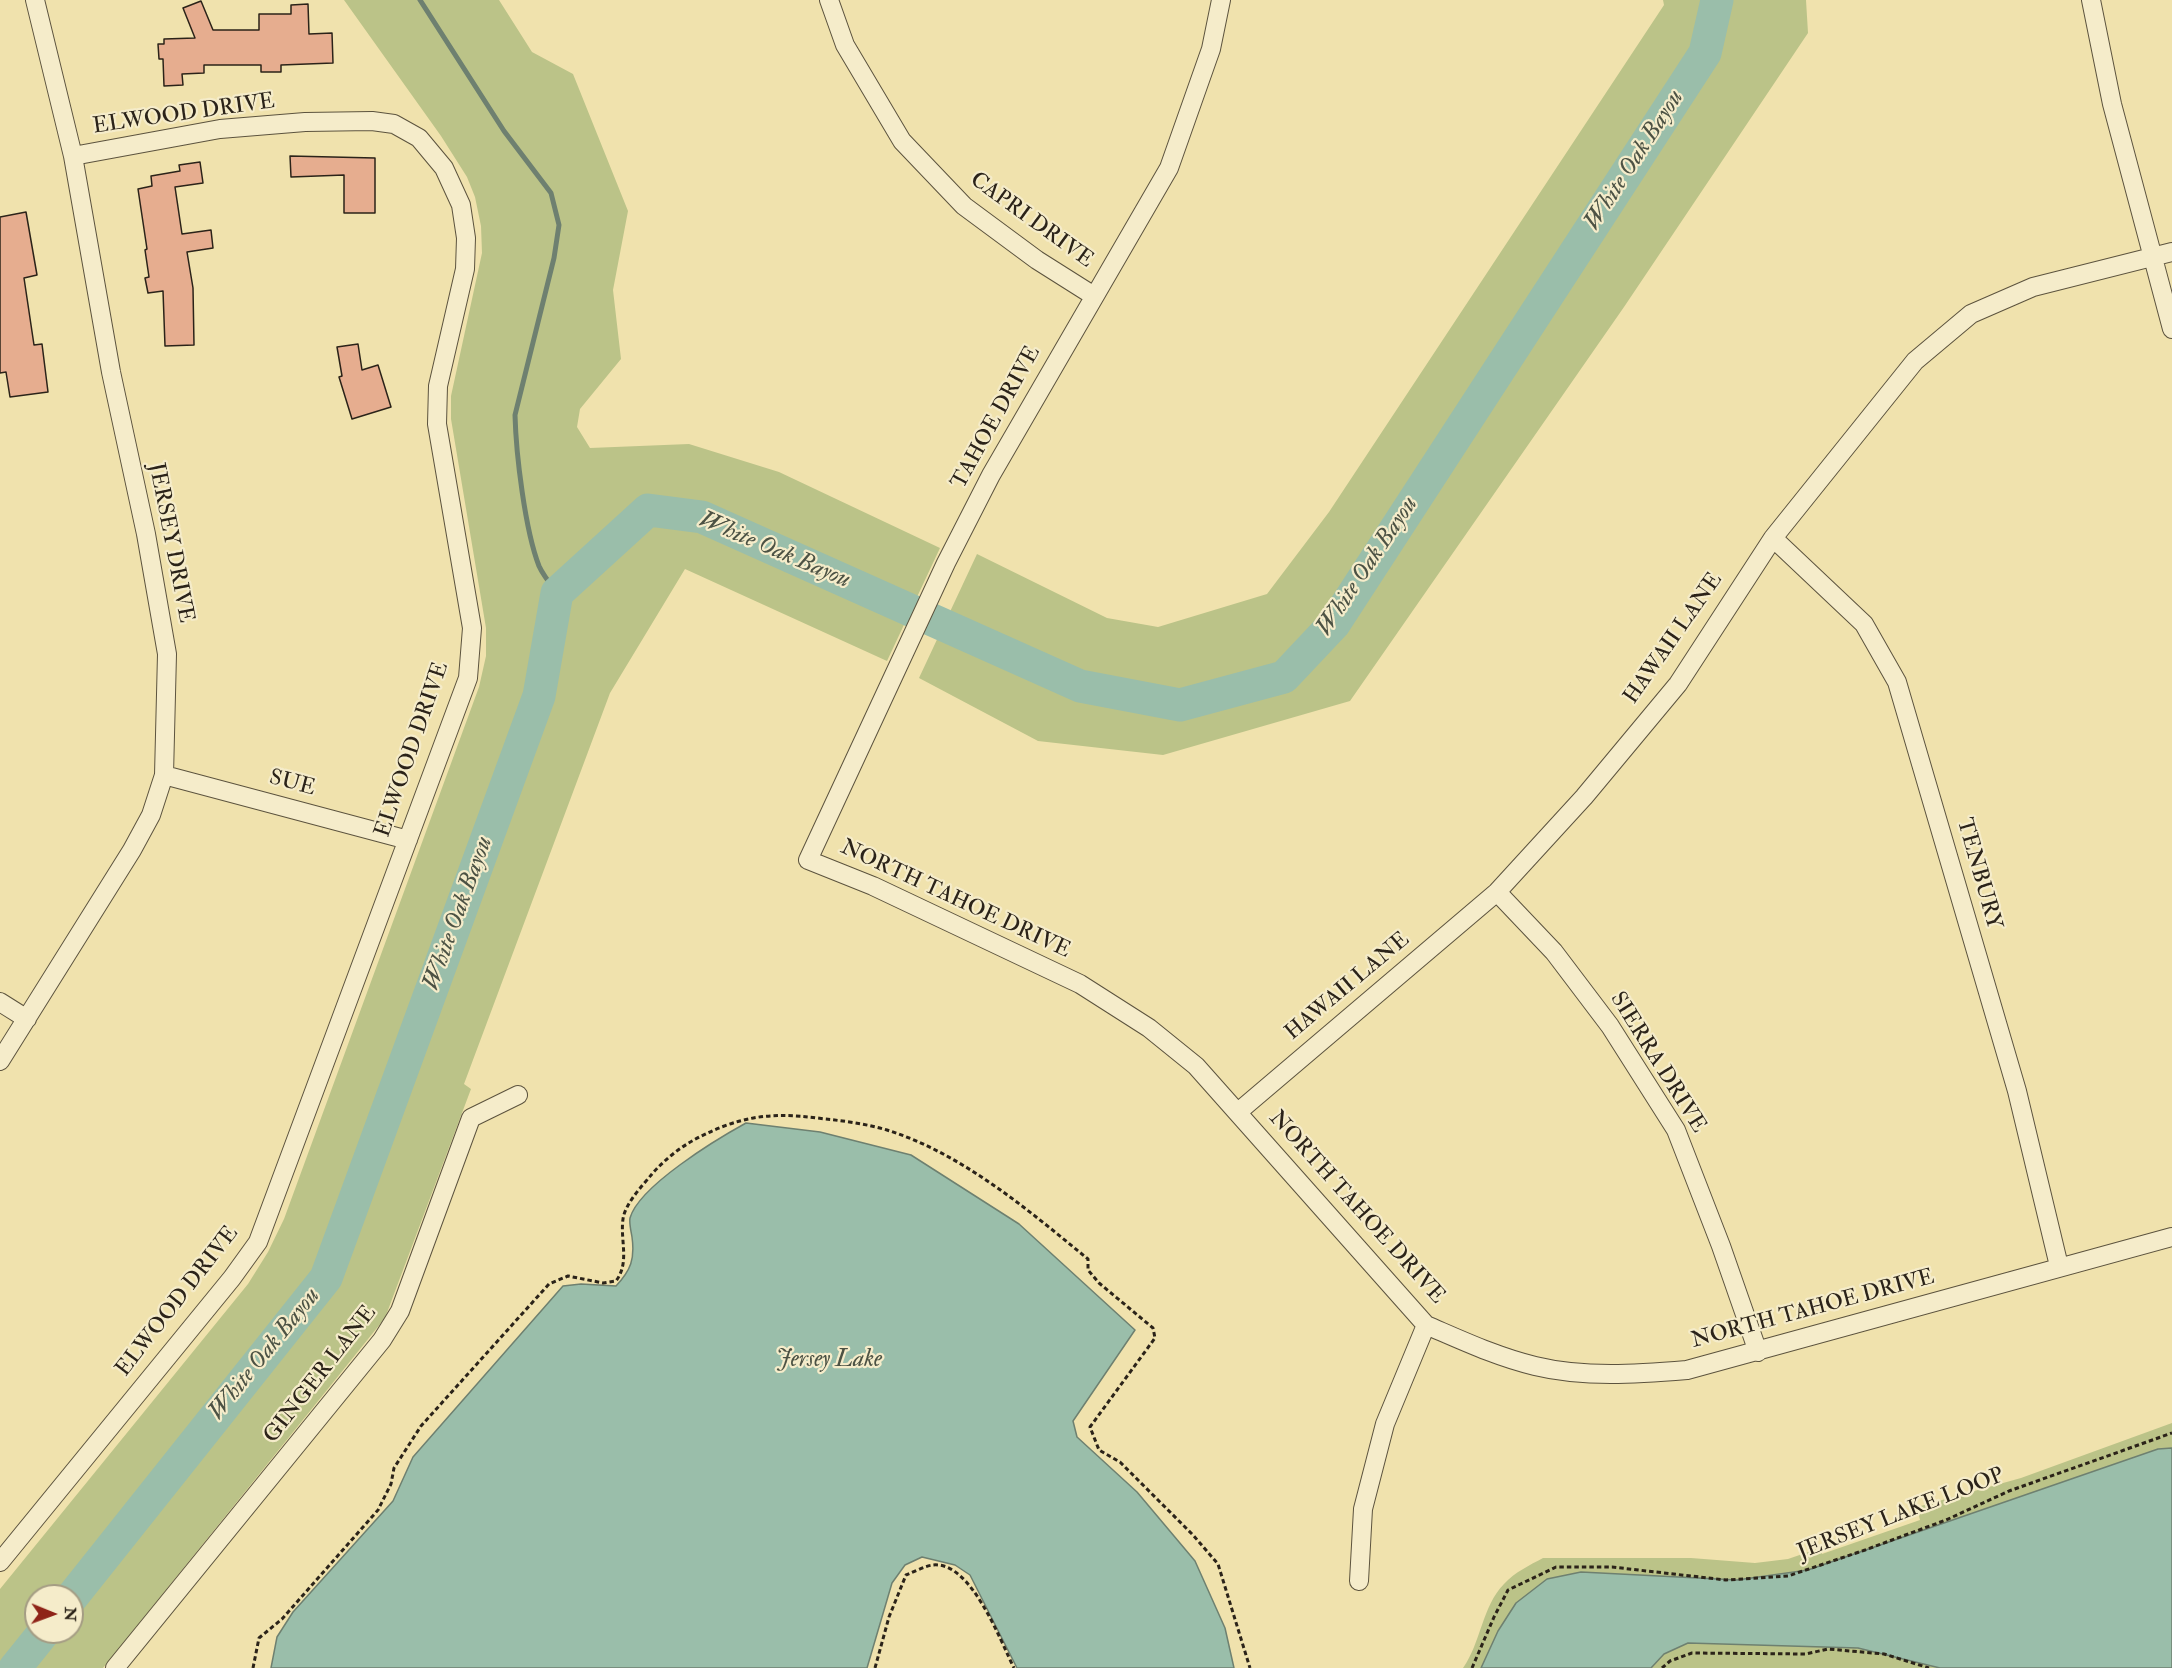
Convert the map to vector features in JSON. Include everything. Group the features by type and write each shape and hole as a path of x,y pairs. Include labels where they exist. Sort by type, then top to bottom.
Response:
{"street":[{"name":"JERSEY DRIVE","path":"0,1061 132,850 151,814 164,775 167,654 146,534 111,372 73,156 35,0"},
{"name":"CAPRI DRIVE","path":"829,0 845,45 902,141 964,207 1037,260 1094,296"},
{"name":"TAHOE DRIVE","path":"808,860 946,563 991,475 1169,168 1211,49 1221,0"},
{"path":"2091,0 2112,104 2172,329"},
{"name":"ELWOOD DRIVE","path":"0,1562 232,1278 258,1242 468,678 472,628 437,423 438,386 465,269 466,238 461,205 444,168 419,138 394,124 372,121 304,122 220,129 73,156"},
{"name":"HAWAII LANE","path":"1238,1112 1497,892 1584,797 1678,684 1773,538 1915,361 1971,314 2033,287 2172,252"},
{"name":"TENBURY","path":"1773,538 1864,624 1897,682 2017,1091 2059,1266"},
{"name":"SUE","path":"164,775 408,840"},
{"name":"NORTH TAHOE DRIVE","path":"808,860 873,886 1080,984 1149,1029 1196,1066 1426,1325 1474,1346 1536,1366 1620,1375 1687,1370 2059,1266 2172,1237"},
{"name":"SIERRA DRIVE","path":"1497,892 1554,952 1610,1026 1677,1130 1758,1352"},
{"path":"0,1002 27,1019"},
{"name":"GINGER LANE","path":"116,1668 382,1340 400,1311 471,1118 518,1095"},
{"path":"1359,1581 1363,1509 1382,1435 1426,1325"}],"path":[{"path":"253,1668 259,1638 282,1619 378,1510 391,1484 394,1468 421,1426 549,1284 568,1276 603,1283 616,1281 624,1263 623,1219 626,1210 653,1173 678,1148 708,1132 751,1117 784,1114 852,1122 888,1131 935,1152 979,1176 1043,1221 1088,1259 1088,1270 1099,1283 1153,1328 1155,1338 1090,1427 1092,1435 1099,1450 1120,1462 1193,1535 1218,1564 1250,1668"},
{"name":"JERSEY LAKE LOOP","path":"1472,1668 1508,1590 1556,1567 1612,1567 1726,1580 1788,1576 1896,1539 1946,1520 2009,1491 2172,1433"},
{"path":"875,1668 888,1617 906,1575 934,1565 957,1572 983,1604 1014,1668"},
{"path":"1662,1668 1670,1661 1692,1653 1806,1654 1828,1649 1884,1654 1929,1668"}],"green space":[{"path":"344,0 499,0 532,52 573,74 628,211 613,290 621,359 580,409 577,427 590,448 689,444 779,472 940,548 887,661 685,569 610,693 464,1084 471,1089 385,1318 103,1668 0,1668 0,1589 248,1284 268,1252 284,1219 479,687 486,656 486,628 451,419 451,396 482,253 481,226 475,197 467,177 441,136"},
{"path":"1663,0 1806,0 1808,33 1624,307 1350,701 1163,755 1038,741 919,678 977,554 1107,618 1158,627 1267,594 1329,512 1664,5"},
{"path":"2172,1423 2172,1668 1463,1668 1497,1593 1513,1576 1543,1558 1691,1558 1755,1563 1788,1559 1820,1548 1822,1554 1920,1520 1917,1507 2021,1478"}],"water":[{"name":"Jersey Lake","path":"746,1123 820,1132 911,1155 1019,1224 1135,1330 1073,1421 1077,1437 1137,1492 1195,1561 1225,1628 1234,1668 1017,1668 970,1575 955,1565 922,1557 905,1565 892,1583 867,1668 271,1668 277,1637 293,1612 393,1501 413,1457 563,1286 581,1284 616,1286 631,1264 633,1245 630,1218 636,1205 680,1164"},
{"path":"2172,1448 2172,1668 1940,1668 1858,1648 1688,1643 1664,1654 1651,1668 1481,1668 1498,1631 1516,1603 1547,1579 1581,1572 1737,1580 1808,1570 2158,1449"}],"building":[{"path":"201,1 213,30 259,30 259,14 291,14 291,5 308,4 309,34 332,33 333,63 281,65 281,72 261,72 261,65 204,65 204,73 182,74 183,85 164,86 163,59 159,59 158,44 164,44 164,39 195,38 183,8"},
{"path":"290,156 375,158 375,213 344,213 344,175 291,177"},
{"path":"200,162 203,183 175,187 182,234 211,230 213,248 187,252 193,288 194,345 165,346 163,291 148,293 145,278 149,277 145,250 147,249 138,189 152,186 151,176 180,171 179,165"},
{"path":"26,212 37,275 24,278 34,345 42,344 48,392 10,397 6,372 0,373 0,217"},
{"path":"358,344 362,370 378,365 391,407 352,419 339,377 342,376 337,347"}],"waterway":[{"path":"420,0 504,131 551,193 559,225 554,258 515,415 519,470 529,533 539,566 557,593"},
{"name":"White Oak Bayou","path":"82,1584 326,1278 539,696 557,593 648,510 702,517 1080,686 1180,705 1284,677 1334,624 1705,53 1717,0"},
{"name":"White Oak Bayou","path":"15,1668 34,1644"}]}
